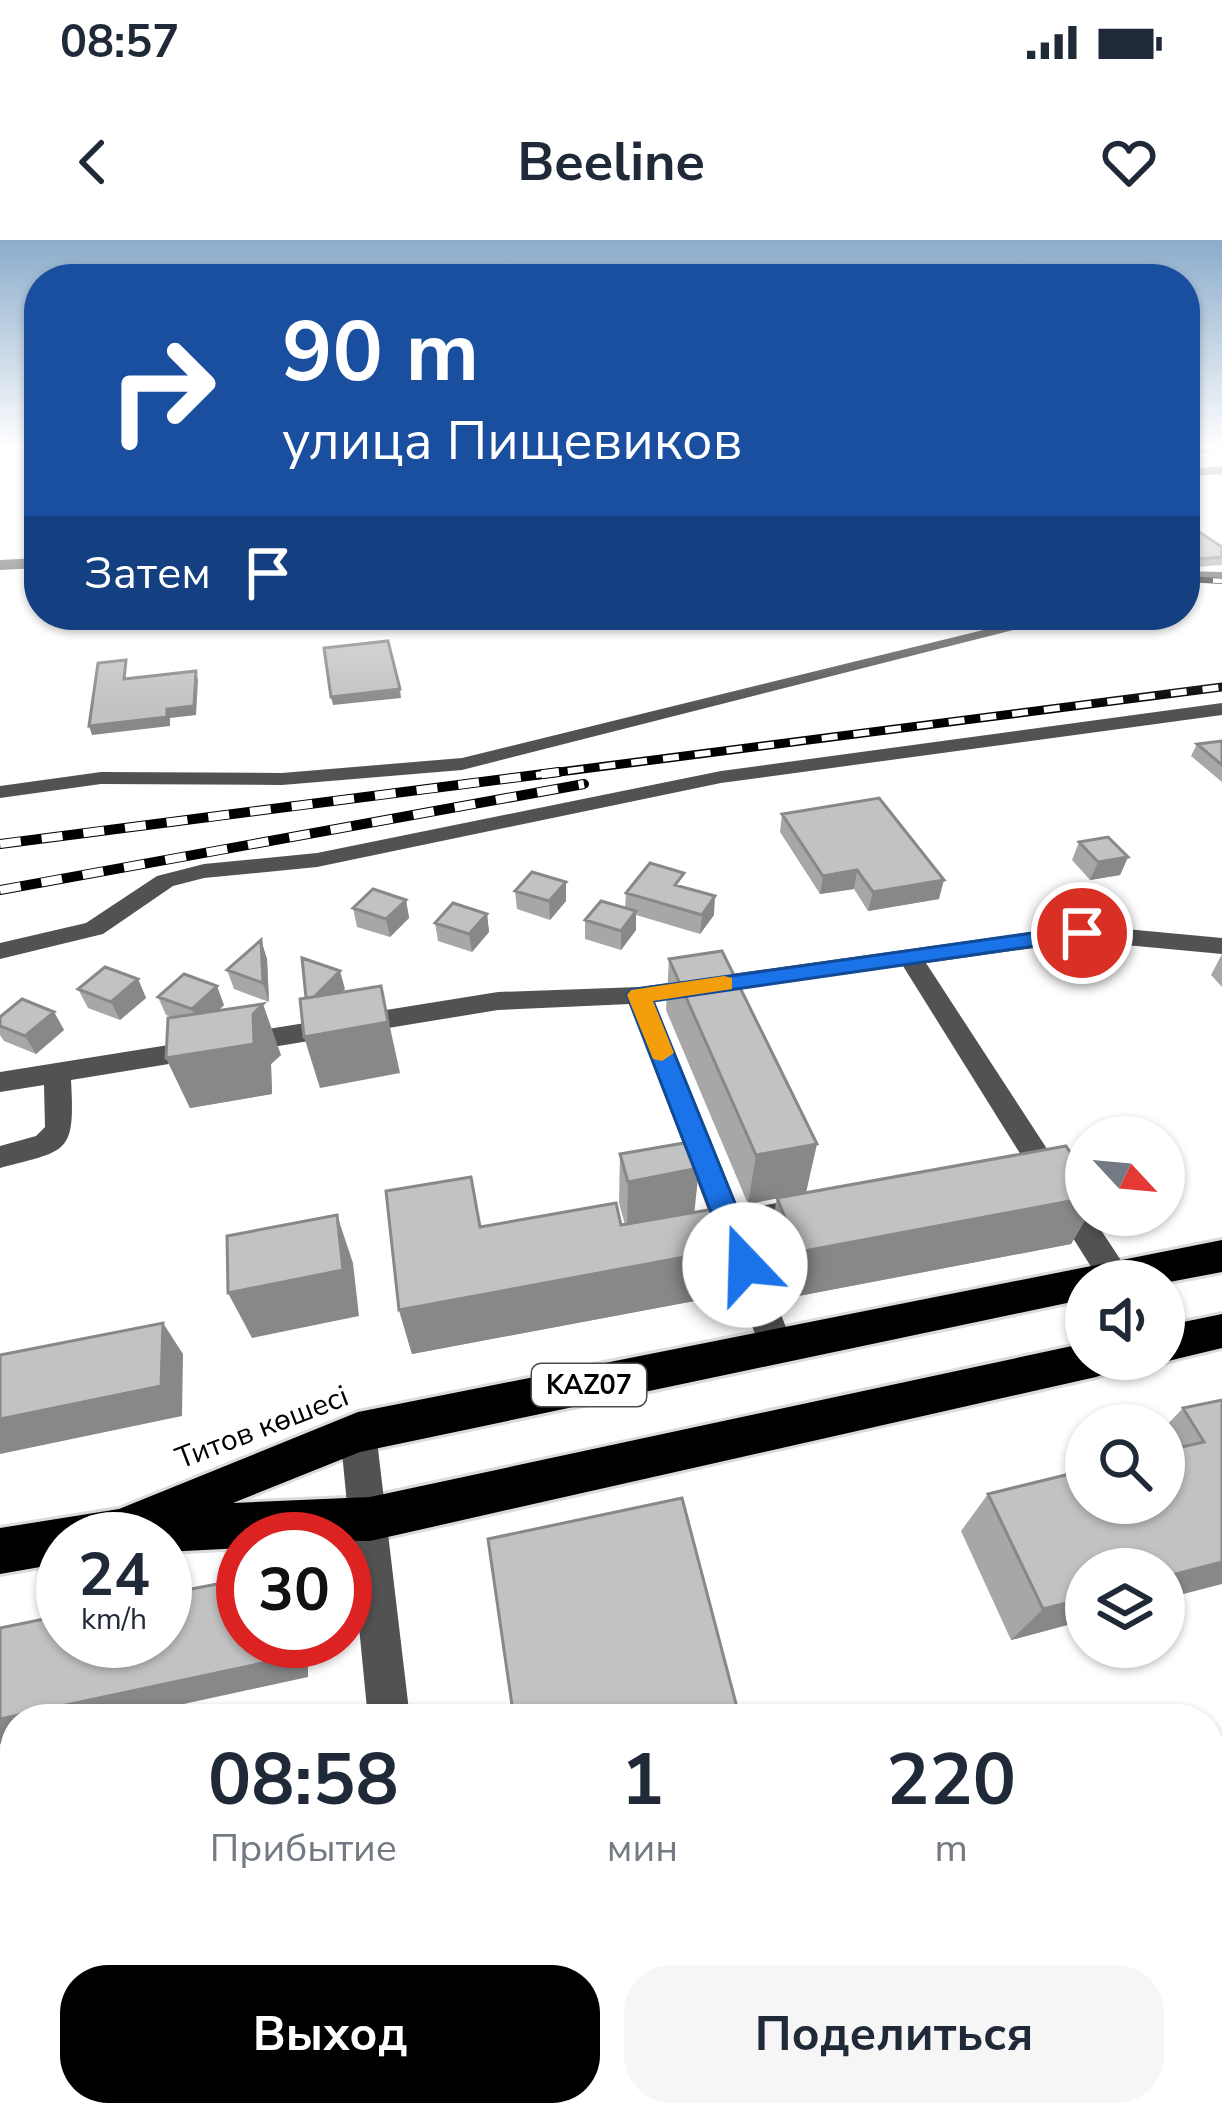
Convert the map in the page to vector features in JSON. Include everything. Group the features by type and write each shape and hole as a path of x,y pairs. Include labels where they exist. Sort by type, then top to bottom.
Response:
{"highway":[{"name":"Титов көшесі","path":"1185,1263 1222,1256"},
{"name":"Титов көшесі","path":"145,1512 358,1432 1065,1287"},
{"path":"1185,1339 1222,1331"},
{"name":"Титов көшесі","path":"372,1519 1065,1366"},
{"name":"Титов көшесі","path":"0,1551 36,1545"}],"street":[{"path":"0,792 101,778 282,779 462,764 1003,630"},
{"path":"0,951 94,929 165,881 203,871 317,860 721,777 1222,710"},
{"path":"0,1082 498,1001 639,995 1082,933 1222,946"},
{"path":"910,957 1087,1260"},
{"path":"639,995 777,1347"},
{"path":"0,1157 46,1145 59,1130 57,1074"},
{"path":"729,1224 840,1202"},
{"path":"358,1432 369,1512"},
{"path":"372,1540 388,1704"}],"building":[{"path":"1200,535 1222,547 1222,557 1200,559"},
{"path":"388,641 400,689 331,697 324,648"},
{"path":"126,660 124,679 196,671 194,706 167,709 167,717 89,726 98,663"},
{"path":"1222,741 1222,765 1197,744"},
{"path":"879,798 944,880 873,892 857,870 823,876 782,814"},
{"path":"1108,837 1128,857 1098,862 1079,842"},
{"path":"650,863 684,873 675,885 715,896 702,915 626,893"},
{"path":"532,872 566,882 549,901 515,891"},
{"path":"373,889 406,900 386,919 353,908"},
{"path":"601,901 636,911 621,931 585,920"},
{"path":"453,903 487,914 469,934 435,923"},
{"path":"261,940 263,983 227,970"},
{"path":"722,951 817,1144 756,1155 669,959"},
{"path":"302,958 340,971 314,997 306,998"},
{"path":"105,967 138,979 111,1002 78,989"},
{"path":"184,974 217,986 192,1009 158,997"},
{"path":"381,986 388,1022 304,1037 300,999"},
{"path":"22,999 54,1012 25,1036 0,1026 0,1017"},
{"path":"263,1004 253,1014 254,1044 166,1058 168,1018"},
{"path":"690,1142 699,1168 628,1182 620,1154"},
{"path":"1065,1146 1065,1202 799,1252 777,1198"},
{"path":"471,1177 480,1227 616,1203 621,1225 714,1209 728,1249 399,1310 386,1191"},
{"path":"337,1215 343,1270 228,1293 227,1236"},
{"path":"163,1323 161,1386 0,1419 0,1355"},
{"path":"1222,1400 1222,1562 1185,1572 1185,1548 1065,1548 1065,1603 1043,1609 988,1494 1065,1475 1065,1524 1185,1524 1185,1446 1204,1442 1185,1408"},
{"path":"682,1498 736,1704 512,1704 488,1539"},
{"path":"216,1584 216,1668 239,1668 70,1704 0,1704 0,1628 36,1621 36,1668 192,1668 192,1589"}],"railway":[{"path":"1200,580 1222,581"},
{"path":"536,775 1222,687"},
{"path":"0,844 559,772"},
{"path":"0,890 584,784"}],"slow traffic":[{"path":"662,1053 639,995 724,983"}],"route":[{"path":"745,1265 639,995 1082,933"}]}
